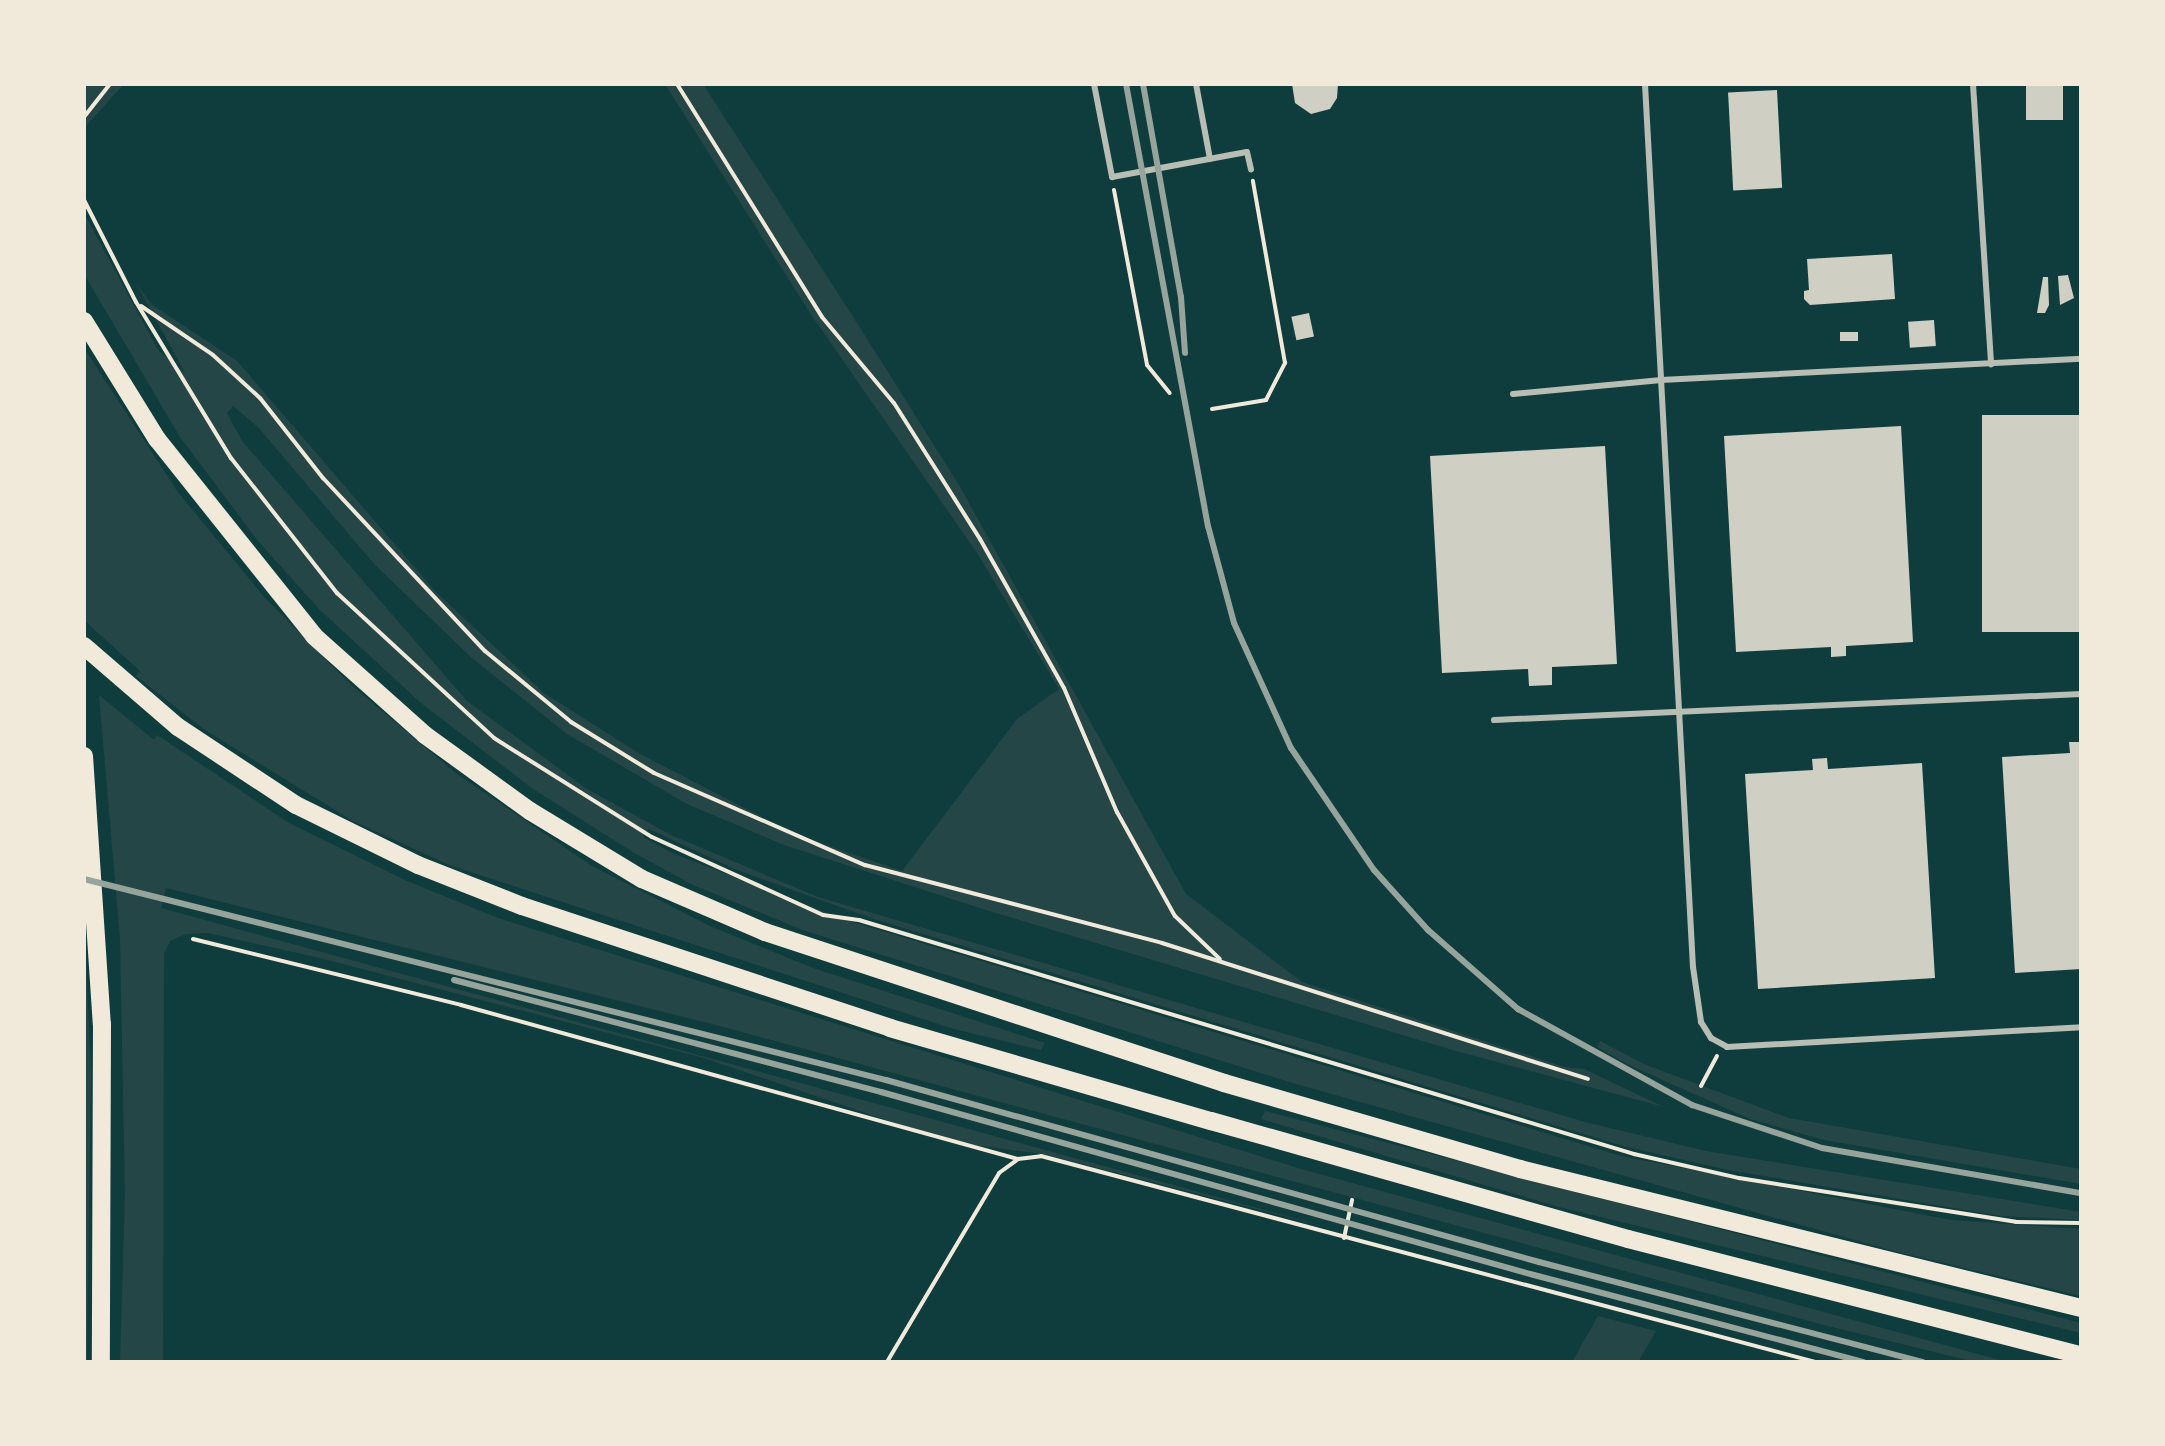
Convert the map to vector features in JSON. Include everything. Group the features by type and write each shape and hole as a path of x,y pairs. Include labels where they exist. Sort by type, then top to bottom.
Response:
{"highway":[{"path":"84,321 157,439 314,636 425,735 530,811 642,879 779,937 1224,1083 1520,1169 2081,1308"},
{"path":"84,646 178,727 238,769 354,836 551,916 890,1028 1119,1095 1507,1206 2081,1355"},
{"path":"84,756 102,1024 101,1362"},
{"path":"2034,1344 2061,1362"}],"lane":[{"path":"1094,84 1112,177 1247,152 1251,170"},
{"path":"1196,84 1210,159"},
{"path":"1645,84 1693,967 1701,1022 1722,1046 2081,1027"},
{"path":"1973,84 1991,364"},
{"path":"1513,394 1661,380 2081,359"},
{"path":"1494,720 2081,694"}],"path":[{"path":"84,117 110,84"},
{"path":"677,84 822,317 894,403 980,539 1064,688 1117,812 1175,916 1225,963"},
{"path":"1212,409 1266,400 1285,363 1251,170"},
{"path":"1112,177 1147,365 1170,393"},
{"path":"84,200 136,302 231,458 337,593 494,738 652,837 823,915 859,920 1634,1154 1739,1178 2016,1222 2081,1223"},
{"path":"136,302 213,355 260,398 323,478 485,651 571,722 654,773 865,865 1225,963 1588,1079"},
{"path":"193,939 476,1009 1018,1159 1041,1156 1816,1362"},
{"path":"1701,1086 1722,1046"},
{"path":"887,1362 999,1173 1018,1159"},
{"path":"1344,1238 1352,1200"}],"shaded area":[{"path":"84,84 124,84 84,128"},
{"path":"665,84 703,84 864,334 959,485 1186,894 1302,982 1565,1067 1584,1069 1664,1107 1449,1049 986,910 784,845 687,804 567,734 472,658 375,565 258,427 233,406 227,413 242,441 467,701 587,789 671,835 818,897 1585,1122 1706,1151 2081,1212 2081,1220 2001,1216 1728,1170 1623,1146 874,919 737,870 649,829 643,837 672,853 843,919 1621,1156 1951,1220 2081,1229 2081,1296 1894,1251 1296,1084 805,931 693,885 636,854 533,789 421,703 320,610 258,541 180,437 84,274 84,213 158,350 185,373 136,283 151,304 237,361 435,591 544,693 640,754 797,835 902,871 1017,719 1059,689 977,553 812,316"},
{"path":"84,348 177,491 265,598 350,684 457,774 592,866 712,927 813,968 1045,1043 1041,1050 954,1029 449,865 353,821 205,730 136,676 140,671 86,622"},
{"path":"99,695 154,740 157,735 289,823 407,881 498,918 1301,1169 2007,1362 1975,1362 1824,1325 716,1025 166,888 161,908 1349,1233 1043,1154 951,1142 704,1058 320,958 208,933 186,934 170,941 164,954 163,1362 120,1362 125,1195 120,939"},
{"path":"84,910 91,1075 87,1362 84,1362"},
{"path":"1600,1041 1646,1065 1789,1118 2081,1169 2081,1184 1824,1140 1750,1119 1627,1064 1597,1047"},
{"path":"1265,1111 2081,1323 2081,1333 1559,1207 1261,1119"},
{"path":"1598,1316 1656,1331 1638,1362 1572,1362"}],"building":[{"path":"1292,84 1338,84 1337,98 1330,109 1311,114 1295,103"},
{"path":"2026,84 2063,84 2063,120 2026,120"},
{"path":"1777,90 1782,188 1733,190 1728,93"},
{"path":"1892,254 1895,299 1810,305 1804,299 1804,291 1809,290 1807,259"},
{"path":"2068,275 2074,298 2060,305 2058,276"},
{"path":"2043,277 2048,277 2049,305 2045,313 2037,313"},
{"path":"1309,313 1314,336 1296,340 1291,317"},
{"path":"1934,320 1936,346 1910,348 1908,322"},
{"path":"1840,332 1858,332 1858,341 1840,341"},
{"path":"1982,415 2081,415 2081,632 1982,632"},
{"path":"1901,426 1913,642 1846,646 1846,656 1831,657 1831,647 1736,652 1724,436"},
{"path":"1605,446 1617,664 1552,667 1552,685 1529,686 1528,669 1442,673 1430,456"},
{"path":"2069,742 2081,742 2081,969 2015,973 2002,757 2070,753"},
{"path":"1827,758 1828,769 1922,763 1935,978 1758,989 1745,774 1813,770 1812,759"}],"railway":[{"path":"1126,84 1208,526 1234,623 1291,748 1374,870 1428,930 1518,1009 1692,1105 1822,1148 2081,1193"},
{"path":"1143,84 1181,297 1185,353"},
{"path":"84,879 886,1080 1539,1262 1923,1362"},
{"path":"454,980 881,1092 1534,1275 1864,1362"}]}
